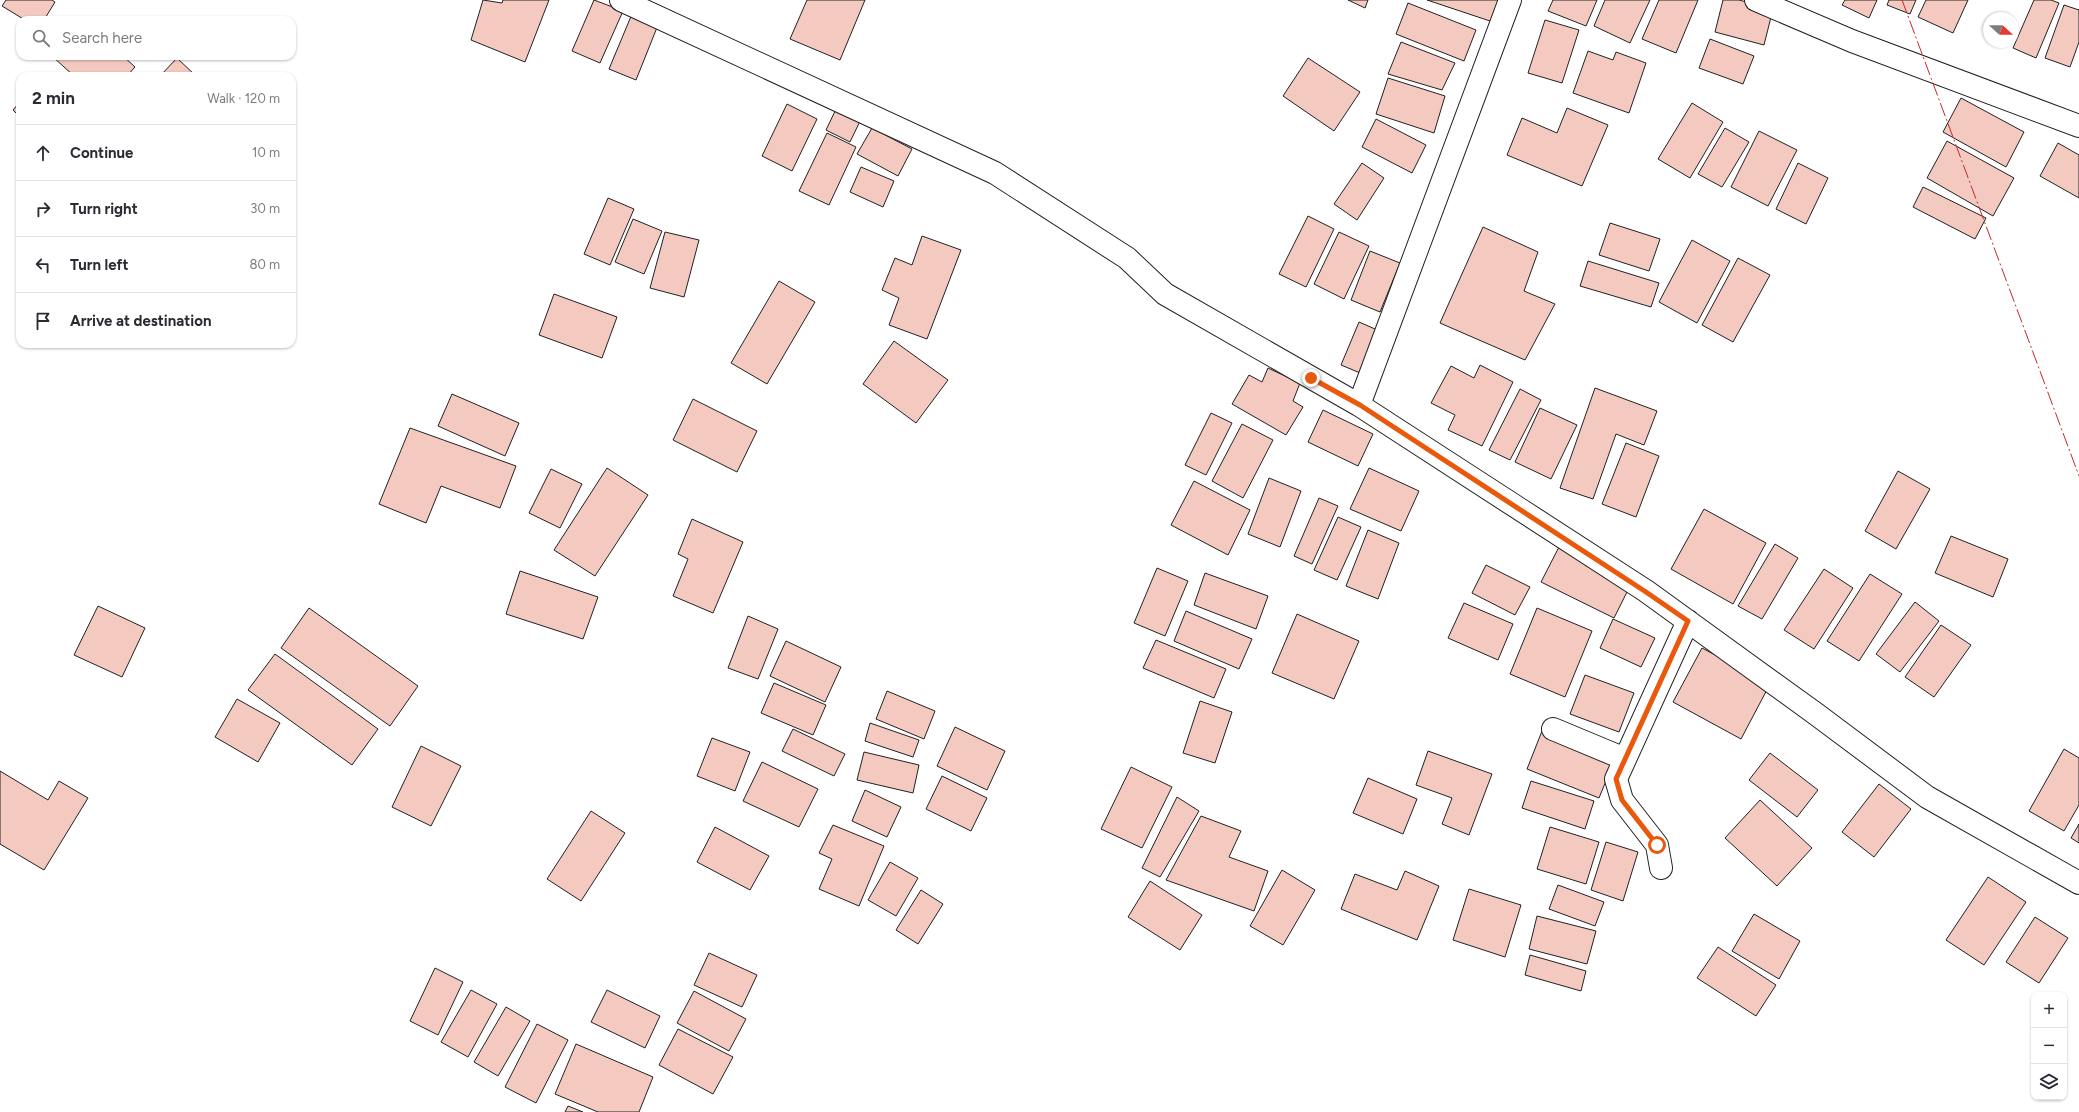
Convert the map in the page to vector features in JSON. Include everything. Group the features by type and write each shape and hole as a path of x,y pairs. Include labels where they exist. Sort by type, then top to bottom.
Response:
{"street":[{"path":"621,0 996,173 1127,258 1165,294 1360,405 1646,592 1688,621 1927,797 2079,883"},
{"path":"1360,405 1510,0"},
{"path":"1756,0 1852,41 2079,126"},
{"path":"1661,868 1657,845 1622,800 1616,779 1688,621"},
{"path":"1553,729 1624,759"}],"building":[{"path":"6,0 52,0 55,2 46,16 18,16 2,6"},
{"path":"483,0 502,3 503,0 549,0 525,62 471,40"},
{"path":"594,0 623,11 600,63 572,51"},
{"path":"807,0 865,0 840,60 790,39"},
{"path":"1348,0 1368,0 1365,8"},
{"path":"1427,0 1500,0 1493,22"},
{"path":"1553,0 1597,0 1586,26 1548,11"},
{"path":"1605,0 1650,0 1630,43 1594,26"},
{"path":"1659,0 1698,0 1676,53 1642,39"},
{"path":"1723,0 1739,0 1773,9 1764,45 1715,32"},
{"path":"1845,0 1877,0 1869,18 1842,5"},
{"path":"1889,0 1916,0 1910,14 1887,5"},
{"path":"1926,0 1968,0 1953,33 1918,17"},
{"path":"2034,0 2051,0 2059,3 2036,58 2013,48 2019,48 2019,34"},
{"path":"1408,3 1476,30 1464,61 1396,34"},
{"path":"2064,5 2079,10 2079,42 2070,67 2045,58"},
{"path":"632,14 658,25 636,80 609,69"},
{"path":"1545,20 1579,30 1562,83 1528,73"},
{"path":"1710,39 1754,56 1743,84 1699,68"},
{"path":"1401,42 1455,63 1442,90 1388,74"},
{"path":"1588,51 1613,60 1616,52 1646,63 1629,113 1573,93"},
{"path":"1308,58 1360,92 1334,131 1283,96"},
{"path":"56,60 127,60 135,67 131,72 70,72"},
{"path":"175,60 179,60 192,72 164,72"},
{"path":"1388,78 1445,96 1434,133 1376,114"},
{"path":"1961,98 2024,132 2006,167 1943,132"},
{"path":"1692,103 1723,122 1690,178 1658,159"},
{"path":"787,104 817,119 792,171 762,156"},
{"path":"838,105 862,117 850,142 826,130"},
{"path":"1567,108 1608,125 1582,186 1507,155 1522,118 1557,133"},
{"path":"1376,119 1426,145 1412,173 1362,147"},
{"path":"872,128 912,149 898,176 857,154"},
{"path":"1725,128 1749,142 1722,187 1698,174"},
{"path":"1759,131 1797,150 1768,206 1731,187"},
{"path":"827,133 856,147 829,205 799,191"},
{"path":"1947,141 2014,178 1993,216 1927,178"},
{"path":"2058,143 2079,155 2079,198 2040,176"},
{"path":"1362,163 1384,178 1357,220 1334,204"},
{"path":"1798,163 1828,178 1806,224 1776,209"},
{"path":"861,167 894,181 883,207 850,192"},
{"path":"1923,187 1986,218 1975,239 1913,207"},
{"path":"608,198 634,209 610,265 584,254"},
{"path":"1308,216 1334,229 1306,287 1279,274"},
{"path":"633,219 662,231 644,274 615,262"},
{"path":"1610,223 1660,239 1649,271 1599,255"},
{"path":"1483,227 1538,252 1524,291 1555,304 1525,360 1440,323"},
{"path":"665,232 699,240 684,297 650,288"},
{"path":"1339,232 1369,246 1344,299 1314,284"},
{"path":"922,236 961,250 927,339 889,325 899,298 882,290 895,258 912,265"},
{"path":"1692,240 1730,261 1697,323 1659,302"},
{"path":"1370,251 1400,263 1380,312 1351,300"},
{"path":"1738,258 1770,275 1733,342 1702,325"},
{"path":"1588,261 1659,283 1651,307 1580,286"},
{"path":"779,281 815,302 767,384 731,363"},
{"path":"554,294 617,317 602,358 539,335"},
{"path":"1359,322 1382,332 1365,375 1341,365"},
{"path":"894,341 948,380 916,423 863,384"},
{"path":"1480,365 1513,382 1482,446 1448,430 1455,415 1431,403 1451,366 1474,378"},
{"path":"1268,368 1300,383 1293,401 1303,407 1286,435 1232,404 1249,375 1262,382"},
{"path":"1595,388 1657,411 1644,445 1616,434 1593,499 1560,488"},
{"path":"1520,389 1541,400 1510,460 1489,450"},
{"path":"452,394 519,423 505,456 438,426"},
{"path":"693,399 757,431 737,472 673,440"},
{"path":"1540,408 1577,425 1551,479 1515,462"},
{"path":"1323,410 1373,434 1358,466 1308,442"},
{"path":"1211,413 1232,423 1206,475 1185,465"},
{"path":"1242,424 1273,440 1243,498 1212,481"},
{"path":"410,428 516,466 500,508 441,486 426,523 379,504"},
{"path":"1626,443 1659,456 1636,517 1602,504"},
{"path":"607,468 648,495 595,576 554,550"},
{"path":"1369,468 1419,491 1401,531 1350,509"},
{"path":"551,469 582,484 560,528 529,513"},
{"path":"1898,471 1930,489 1896,549 1865,531"},
{"path":"1269,478 1301,491 1280,547 1248,534"},
{"path":"1194,481 1250,510 1228,555 1171,525"},
{"path":"1319,498 1338,506 1312,564 1294,556"},
{"path":"1704,509 1766,543 1733,604 1671,569"},
{"path":"1338,517 1361,527 1337,580 1314,570"},
{"path":"692,519 743,542 713,613 673,596 688,559 678,554"},
{"path":"1368,530 1399,543 1378,599 1346,586"},
{"path":"1951,536 2008,559 1993,597 1935,573"},
{"path":"1775,544 1798,558 1762,619 1738,606"},
{"path":"1559,547 1631,584 1614,618 1541,582"},
{"path":"1486,565 1530,587 1515,615 1472,593"},
{"path":"1157,568 1188,581 1165,636 1134,623"},
{"path":"1824,569 1853,588 1814,649 1784,630"},
{"path":"520,571 598,597 583,639 506,614"},
{"path":"1205,573 1268,596 1256,629 1194,605"},
{"path":"1870,574 1902,594 1859,661 1827,641"},
{"path":"1915,602 1939,621 1900,672 1876,654"},
{"path":"1464,603 1513,624 1498,660 1448,638"},
{"path":"98,606 145,628 122,677 74,655"},
{"path":"309,608 418,686 390,726 281,648"},
{"path":"1537,608 1592,631 1565,697 1510,674"},
{"path":"1186,611 1252,639 1239,669 1174,641"},
{"path":"1297,614 1359,641 1334,699 1272,673"},
{"path":"748,616 778,629 758,679 728,668"},
{"path":"1613,619 1655,638 1641,667 1600,648"},
{"path":"1941,625 1971,645 1934,697 1905,677"},
{"path":"1156,640 1226,669 1214,698 1143,668"},
{"path":"786,641 841,667 825,702 770,676"},
{"path":"1702,648 1770,684 1741,739 1673,702"},
{"path":"275,654 378,729 352,765 248,690"},
{"path":"1585,675 1634,693 1619,732 1570,714"},
{"path":"774,683 826,705 813,735 761,713"},
{"path":"887,691 935,711 924,739 876,719"},
{"path":"237,699 280,723 258,762 215,737"},
{"path":"1200,701 1232,712 1215,763 1183,753"},
{"path":"870,723 919,740 913,757 865,741"},
{"path":"955,727 1005,751 987,790 937,766"},
{"path":"793,729 845,754 834,776 782,751"},
{"path":"1542,731 1615,759 1599,798 1527,769"},
{"path":"712,738 750,752 735,791 697,776"},
{"path":"421,746 461,766 431,826 392,807"},
{"path":"2064,749 2079,758 2079,805 2064,831 2029,811"},
{"path":"1428,751 1492,774 1469,835 1442,824 1452,798 1416,785"},
{"path":"864,752 919,765 913,793 857,780"},
{"path":"1770,753 1818,790 1797,817 1749,780"},
{"path":"762,762 818,789 799,827 743,801"},
{"path":"1131,767 1172,787 1142,848 1101,829"},
{"path":"0,771 48,800 59,781 88,798 44,870 0,844"},
{"path":"942,776 987,798 971,831 926,809"},
{"path":"1368,778 1417,799 1403,834 1353,813"},
{"path":"1531,781 1594,801 1585,829 1522,808"},
{"path":"1879,784 1911,809 1874,857 1842,832"},
{"path":"865,790 901,807 887,837 852,821"},
{"path":"1177,797 1199,811 1160,877 1142,868"},
{"path":"1760,800 1812,848 1777,886 1725,838"},
{"path":"591,811 625,833 581,901 547,879"},
{"path":"1201,816 1241,831 1229,857 1268,871 1254,911 1166,880"},
{"path":"2079,824 2079,843 2071,838"},
{"path":"833,825 884,846 859,906 819,889 832,859 819,853"},
{"path":"715,827 769,856 750,890 697,862"},
{"path":"1550,827 1599,842 1586,884 1537,869"},
{"path":"1606,842 1638,852 1623,901 1591,890"},
{"path":"890,862 918,878 896,916 868,900"},
{"path":"1282,870 1315,890 1283,945 1250,926"},
{"path":"1405,871 1439,886 1417,940 1341,909 1355,874 1397,890"},
{"path":"1988,877 2026,902 1984,965 1946,940"},
{"path":"1150,881 1202,915 1180,950 1128,917"},
{"path":"1558,885 1604,902 1595,926 1549,909"},
{"path":"1469,889 1521,905 1505,957 1453,940"},
{"path":"921,890 943,904 918,944 896,930"},
{"path":"1754,914 1800,941 1779,979 1732,951"},
{"path":"1537,916 1596,931 1587,964 1529,949"},
{"path":"2035,917 2068,938 2039,983 2006,962"},
{"path":"1718,947 1776,985 1756,1016 1697,978"},
{"path":"709,953 757,975 742,1007 694,985"},
{"path":"1530,955 1586,971 1581,991 1525,975"},
{"path":"435,968 463,982 438,1035 410,1021"},
{"path":"471,990 497,1004 468,1057 441,1042"},
{"path":"607,990 660,1016 645,1048 591,1022"},
{"path":"694,991 746,1019 729,1051 677,1023"},
{"path":"506,1007 530,1021 498,1076 474,1062"},
{"path":"537,1024 568,1040 536,1103 505,1087"},
{"path":"678,1029 733,1057 713,1094 659,1065"},
{"path":"576,1044 653,1077 639,1112 598,1112 555,1094"},
{"path":"568,1106 583,1112 565,1112"}],"power":[{"path":"1902,0 2079,476"}],"route":[{"path":"1311,378 1360,405 1688,621 1616,779 1622,800 1644,831 1657,845"}]}
